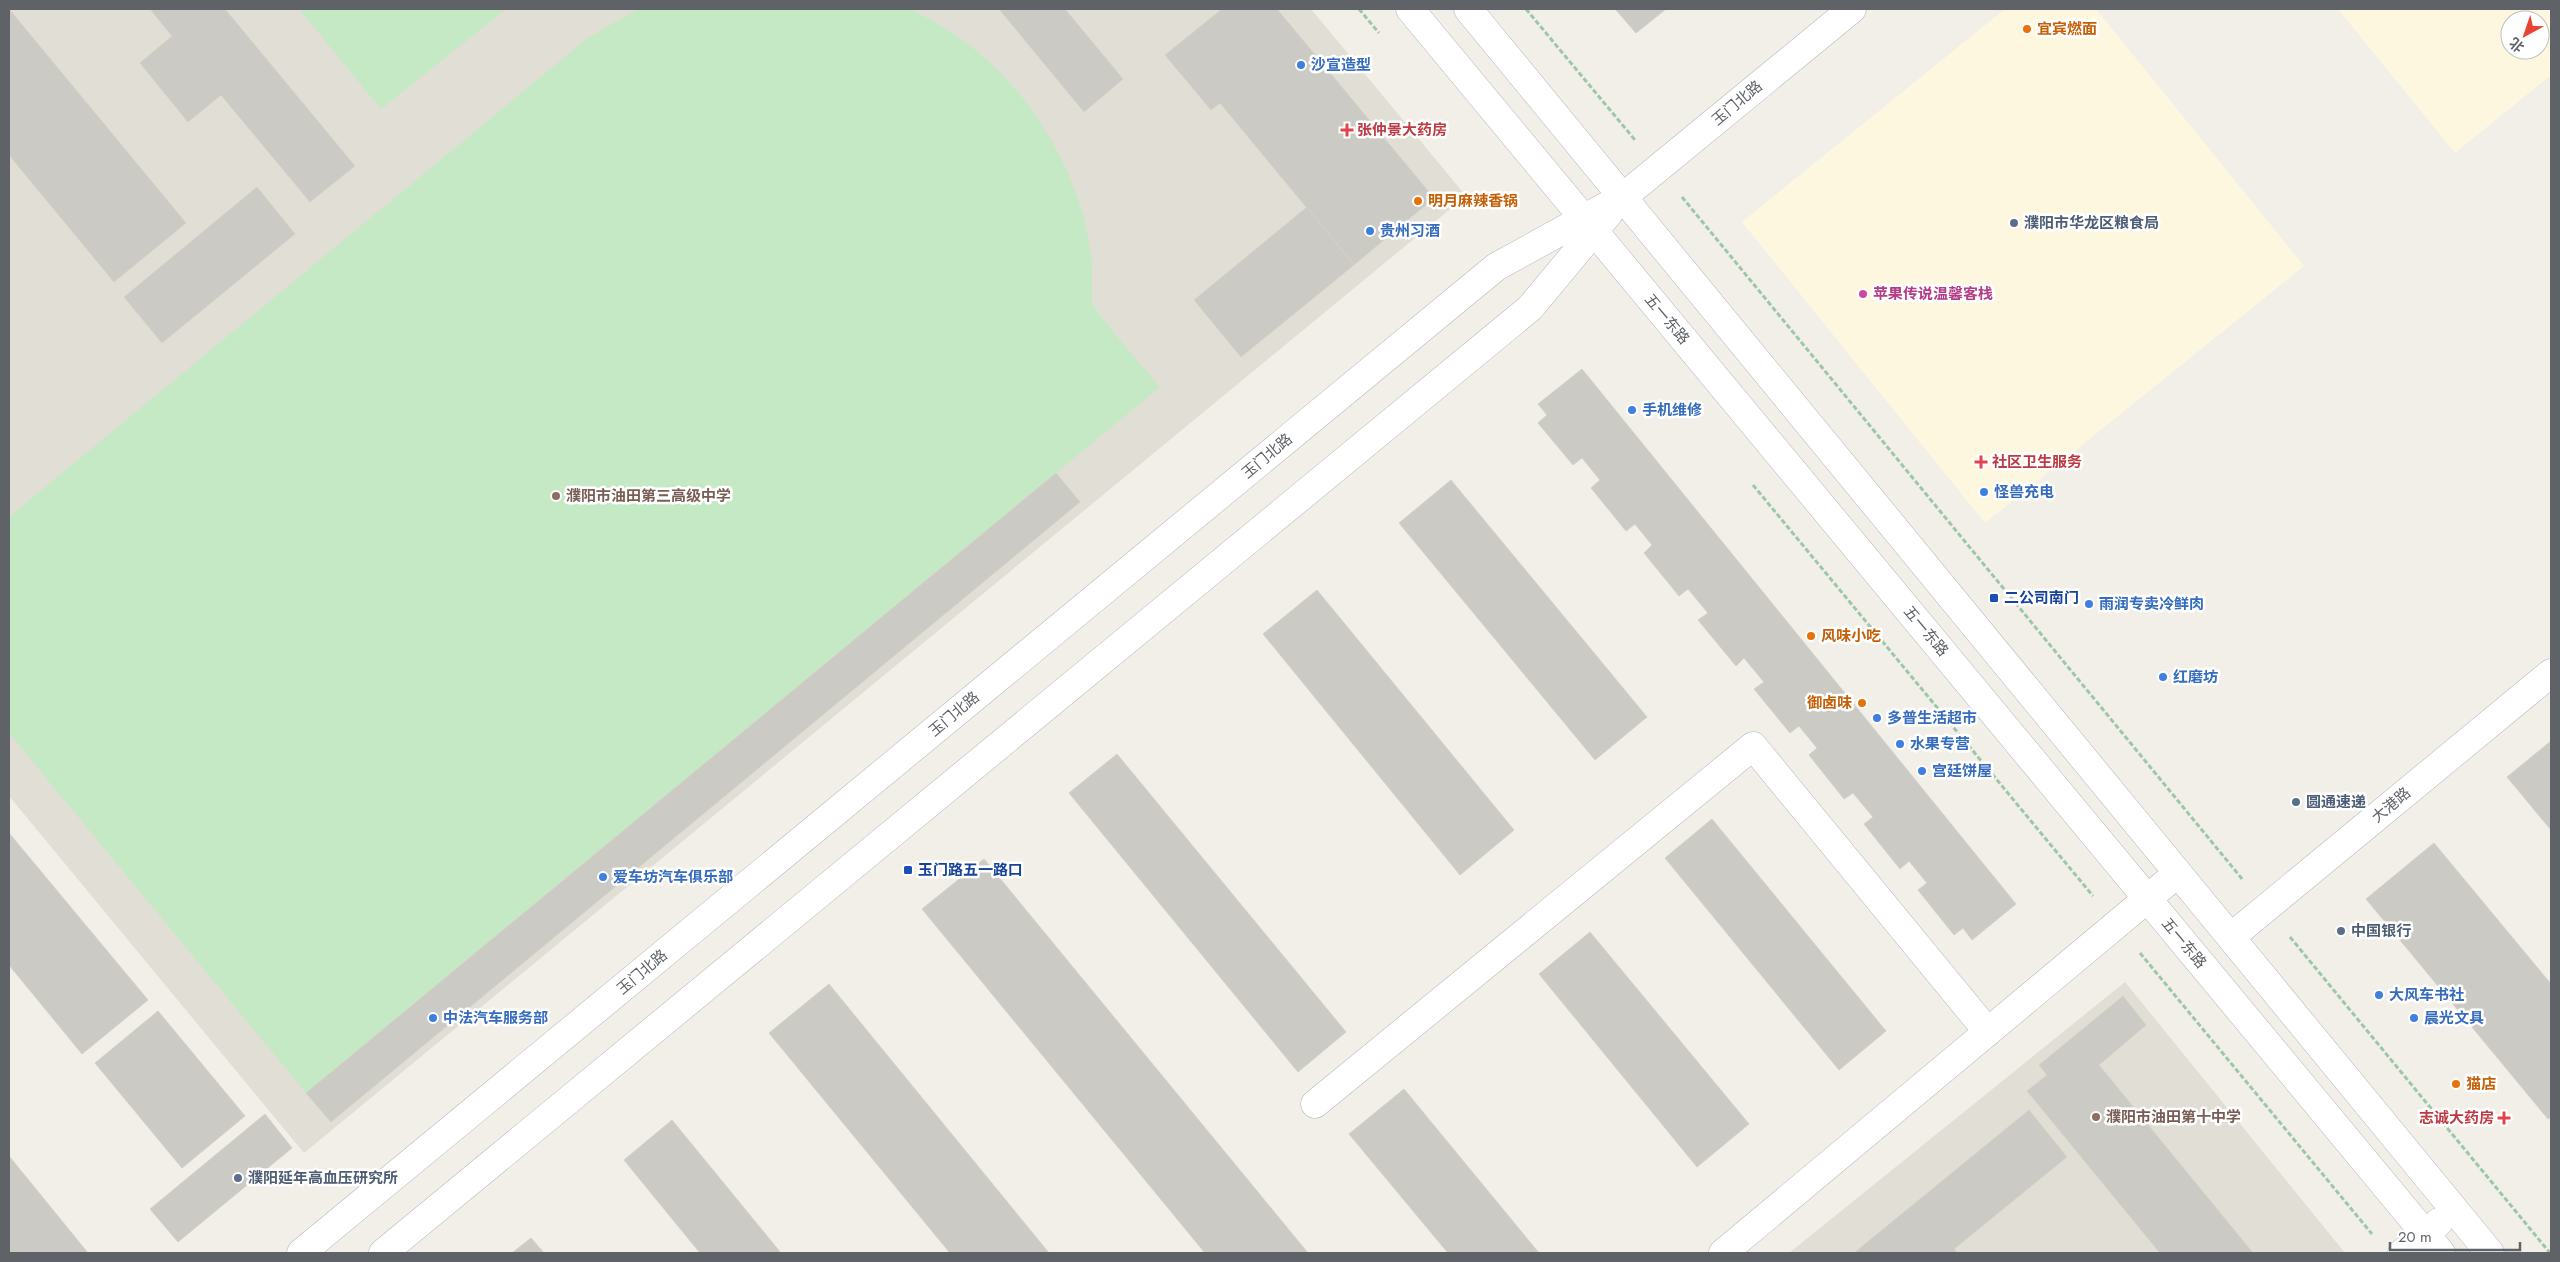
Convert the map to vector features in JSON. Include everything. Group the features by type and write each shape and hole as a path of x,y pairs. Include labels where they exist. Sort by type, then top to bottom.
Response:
{"street":[{"name":"五一东路","path":"1410,9 2433,1244"},
{"path":"1468,9 2490,1253"},
{"name":"玉门北路","path":"383,1253 1530,308 1589,225 1852,9"},
{"name":"玉门北路","path":"301,1253 1496,267 1589,225"},
{"name":"大港路","path":"2231,937 2551,673"},
{"path":"1315,1104 1753,746 1988,1032"},
{"path":"1723,1253 2178,873"},
{"path":"2402,1253 2433,1244 2454,1210"}],"path":[{"path":"1359,9 1383,38"},
{"path":"1526,9 2550,1253"},
{"path":"1750,482 2375,1238"}],"shaded area":[{"name":"濮阳市油田第三高级中学","path":"9,9 1311,9 1466,196 304,1153 9,796"},
{"path":"2005,9 2096,9 2304,266 1985,523 1742,222"},
{"path":"2338,9 2551,9 2551,75 2455,153"},
{"name":"濮阳市油田第十中学","path":"2125,982 2345,1253 1789,1253"}],"green space":[{"path":"299,9 506,9 381,109"},
{"name":"濮阳市油田第三高级中学","path":"638,9 909,9 940,25 969,45 996,68 1019,94 1040,122 1058,153 1073,185 1084,218 1092,263 1093,304 1160,387 306,1093 9,733 9,517 589,37"}],"building":[{"path":"9,9 186,223 114,282 9,155"},
{"path":"150,9 225,9 355,166 310,202 221,95 188,122 140,63 172,36"},
{"path":"999,9 1065,9 1123,79 1084,112"},
{"path":"1222,9 1277,9 1434,198 1354,265 1220,103 1211,110 1165,55"},
{"path":"1615,9 1666,9 1636,33"},
{"path":"257,187 295,234 162,343 124,297"},
{"path":"1307,207 1354,265 1241,357 1194,300"},
{"path":"1582,369 2016,904 1972,940 1963,928 1954,935 1918,890 1927,883 1909,861 1900,869 1864,824 1873,817 1853,793 1844,799 1809,755 1817,748 1799,726 1790,733 1754,689 1764,682 1744,658 1736,666 1698,620 1708,613 1688,589 1679,596 1644,553 1652,545 1635,524 1626,531 1591,488 1600,480 1582,458 1573,465 1538,423 1547,415 1538,404"},
{"path":"1056,473 1080,502 331,1122 306,1093"},
{"path":"1451,480 1647,717 1595,760 1399,523"},
{"path":"1317,590 1514,830 1460,875 1263,634"},
{"path":"2551,741 2551,830 2507,777"},
{"path":"1117,754 1346,1032 1298,1072 1069,793"},
{"path":"1712,819 1886,1031 1839,1070 1665,858"},
{"path":"9,833 148,1000 82,1054 9,965"},
{"path":"2434,843 2551,984 2551,1117 2548,1119 2366,899"},
{"path":"984,859 1308,1253 1205,1253 922,909"},
{"path":"1590,932 1749,1124 1697,1167 1539,974"},
{"path":"829,984 1049,1253 950,1253 769,1033"},
{"path":"2123,996 2146,1025 2099,1065 2253,1253 2160,1253 2027,1091 2047,1075 2039,1065"},
{"path":"158,1011 245,1116 182,1168 95,1063"},
{"path":"1404,1089 1539,1253 1448,1253 1349,1134"},
{"path":"2029,1110 2067,1157 1954,1249 1957,1253 1854,1253"},
{"path":"265,1114 292,1148 178,1242 150,1209"},
{"path":"672,1120 781,1253 700,1253 624,1160"},
{"path":"9,1156 88,1253 9,1253"},
{"path":"531,1238 544,1253 512,1253"}],"place":[{"name":"宜宾燃面","path":"2027,29"},
{"name":"沙宣造型","path":"1301,65"},
{"name":"张仲景大药房","path":"1347,130"},
{"name":"明月麻辣香锅","path":"1418,201"},
{"name":"濮阳市华龙区粮食局","path":"2014,223"},
{"name":"贵州习酒","path":"1370,231"},
{"name":"苹果传说温馨客栈","path":"1863,294"},
{"name":"手机维修","path":"1632,410"},
{"name":"社区卫生服务","path":"1981,462"},
{"name":"怪兽充电","path":"1984,492"},
{"name":"濮阳市油田第三高级中学","path":"556,496"},
{"name":"二公司南门","path":"1994,598"},
{"name":"雨润专卖冷鲜肉","path":"2089,604"},
{"name":"风味小吃","path":"1811,636"},
{"name":"红磨坊","path":"2163,677"},
{"name":"御卤味","path":"1862,703"},
{"name":"多普生活超市","path":"1877,718"},
{"name":"水果专营","path":"1900,744"},
{"name":"宫廷饼屋","path":"1922,771"},
{"name":"圆通速递","path":"2296,802"},
{"name":"玉门路五一路口","path":"908,870"},
{"name":"爱车坊汽车俱乐部","path":"603,877"},
{"name":"中国银行","path":"2341,931"},
{"name":"大风车书社","path":"2379,995"},
{"name":"中法汽车服务部","path":"433,1018"},
{"name":"晨光文具","path":"2414,1018"},
{"name":"猫店","path":"2456,1084"},
{"name":"濮阳市油田第十中学","path":"2096,1117"},
{"name":"志诚大药房","path":"2504,1118"},
{"name":"濮阳延年高血压研究所","path":"238,1178"}]}
